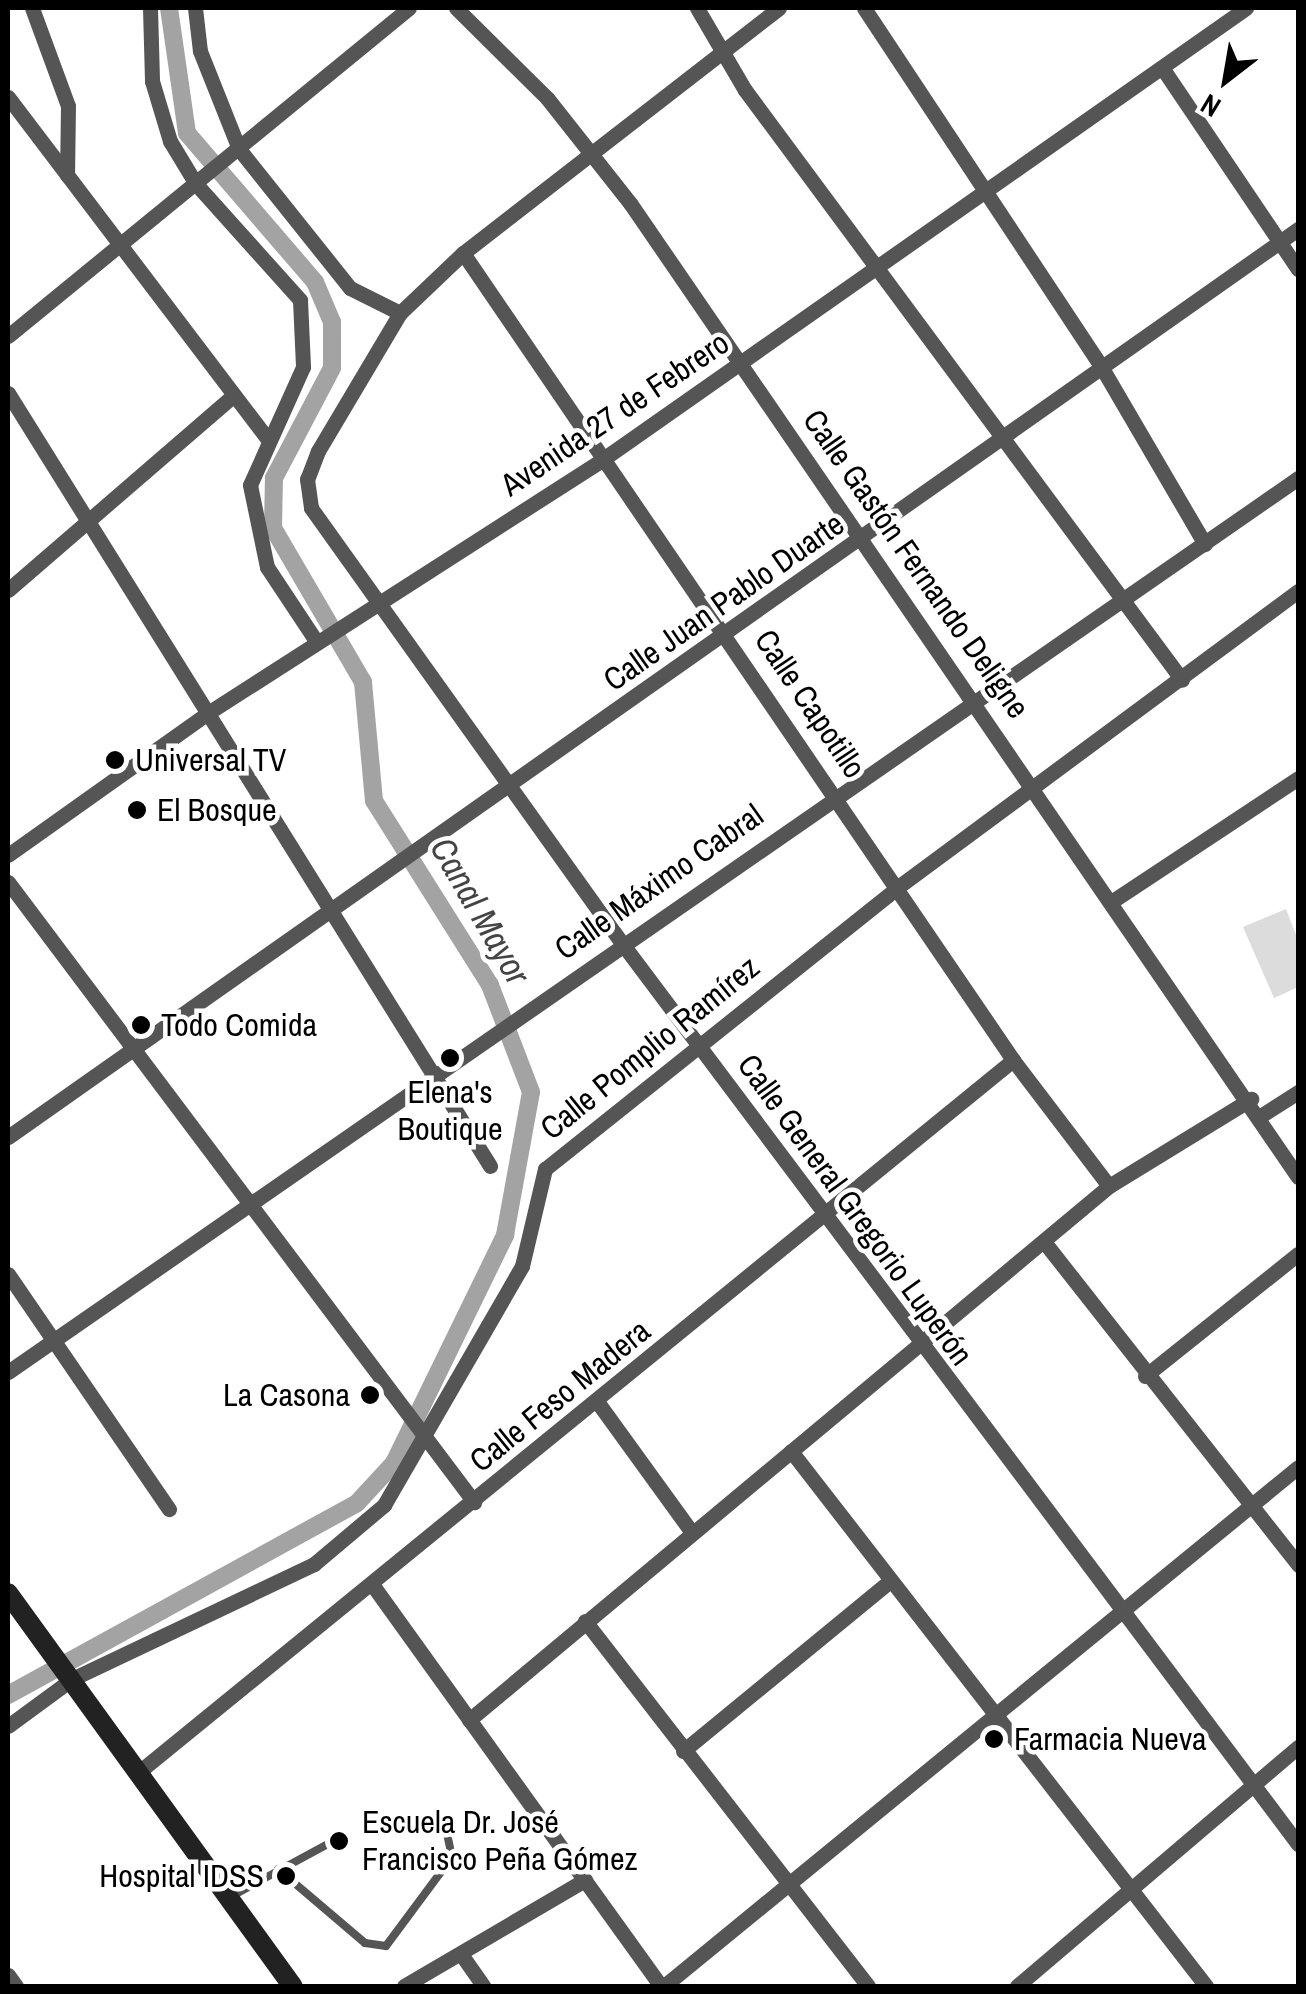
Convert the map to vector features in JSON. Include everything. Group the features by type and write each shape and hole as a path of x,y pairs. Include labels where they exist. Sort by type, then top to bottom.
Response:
{"main road":[{"path":"8,1593 232,1896 292,1986"}],"street":[{"path":"32,8 68,106 67,175"},
{"path":"150,8 152,81 197,183 300,300 304,367 266,437 250,485 254,528 267,568 319,640"},
{"path":"195,8 200,52 233,155 350,288 400,313"},
{"path":"8,336 410,8"},
{"name":"Calle Gastón Fernando Deligne","path":"456,8 590,151 866,536 1262,1115 1298,1177"},
{"path":"697,8 745,90 884,266 1182,680"},
{"name":"Calle General Gregorio Luperón","path":"779,8 462,254 400,313 307,479 311,508 620,942 826,1215 918,1345 1128,1613 1298,1844"},
{"path":"864,8 1102,368 1205,544"},
{"name":"Avenida 27 de Febrero","path":"8,855 210,710 606,457 1165,72 1246,8"},
{"path":"1165,72 1298,269"},
{"path":"8,98 266,437"},
{"name":"Calle Juan Pablo Duarte","path":"329,914 506,784 730,634 1298,229"},
{"name":"Calle Capotillo","path":"462,254 730,634 1012,1060 1109,1186"},
{"path":"8,392 210,710 329,914 490,1166"},
{"path":"8,590 234,395"},
{"name":"Calle Máximo Cabral","path":"8,1372 835,792 1298,478"},
{"name":"Calle Pomplio Ramírez","path":"8,1726 68,1675 314,1564 384,1505 522,1266 545,1170 697,1041 898,887 1038,790 1298,591"},
{"path":"1114,900 1298,778"},
{"path":"8,882 474,1502"},
{"path":"8,1137 329,914"},
{"name":"Calle Feso Madera","path":"140,1771 374,1587 1012,1060"},
{"path":"1262,1115 1298,1092"},
{"path":"469,1720 1109,1186 1251,1099"},
{"path":"1045,1243 1145,1376 1256,1507 1298,1564"},
{"path":"1145,1376 1298,1254"},
{"path":"8,1274 169,1509"},
{"path":"596,1400 691,1531"},
{"path":"791,1450 1206,1986"},
{"path":"374,1587 662,1986 1128,1613 1298,1467"},
{"path":"683,1751 890,1581"},
{"path":"584,1621 785,1887 868,1986"},
{"path":"1017,1986 1298,1748"},
{"path":"404,1986 585,1880"},
{"path":"461,1954 483,1986"},
{"path":"8,1976 16,1986"}],"lane":[{"path":"278,1870 365,1943 386,1946 452,1857 447,1833"},
{"path":"232,1896 326,1845"}],"shaded area":[{"path":"1286,909 1298,940 1298,987 1274,998 1243,927"}],"waterway":[{"name":"Canal Mayor","path":"8,1695 357,1503 394,1463 505,1235 531,1092 490,985 374,801 363,682 273,528 274,478 332,368 332,322 315,282 187,133 169,8"}],"place":[{"name":"Universal TV","path":"115,760"},
{"name":"El Bosque","path":"137,810"},
{"name":"Todo Comida","path":"141,1025"},
{"name":"Elena's Boutique","path":"450,1058"},
{"name":"La Casona","path":"370,1395"},
{"name":"Farmacia Nueva","path":"994,1739"},
{"name":"Escuela Dr. José Francisco Peña Gómez","path":"339,1841"},
{"name":"Hospital IDSS","path":"286,1876"}]}
